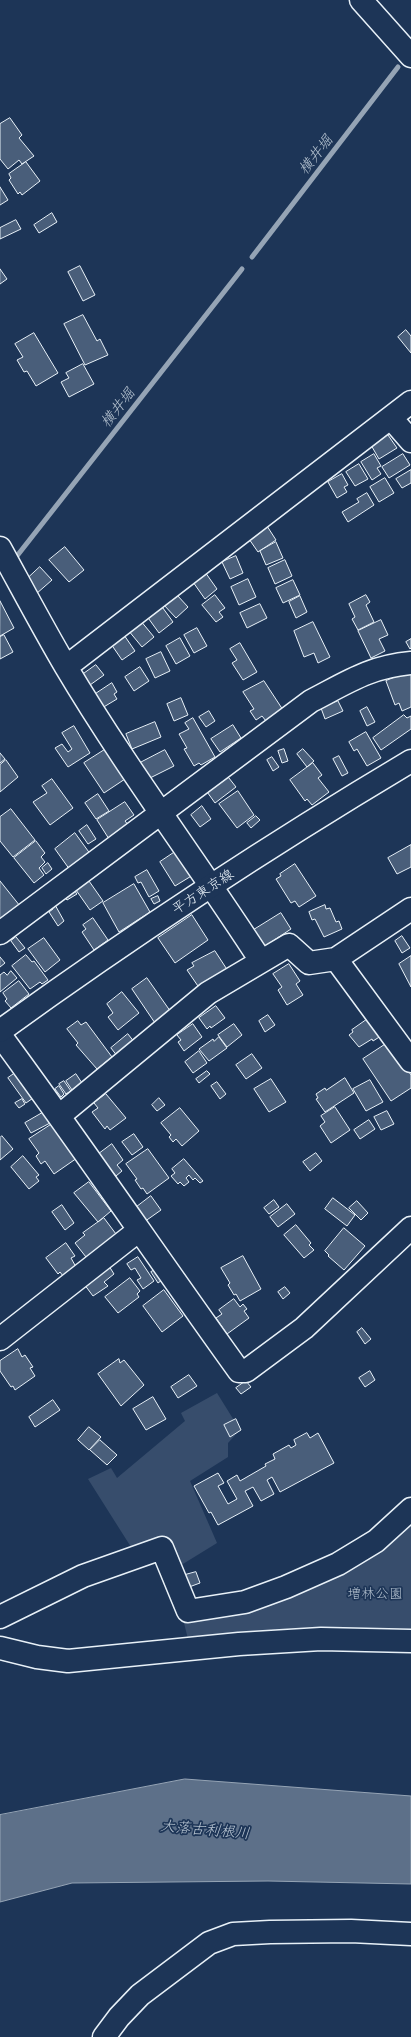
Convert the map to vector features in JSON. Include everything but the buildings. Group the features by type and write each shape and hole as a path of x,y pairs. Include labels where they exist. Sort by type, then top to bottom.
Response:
{"street":[{"path":"362,0 411,56"},
{"path":"66,667 411,402"},
{"path":"391,418 411,441"},
{"path":"0,548 66,667 160,812 212,886 261,961"},
{"path":"0,932 311,701 366,672 388,665 411,663"},
{"name":"平方東京線","path":"0,1031 65,984 212,886 346,800 411,761"},
{"path":"59,1116 208,993 261,961 289,945 309,963 336,959 411,909"},
{"path":"336,959 411,1061"},
{"path":"0,1035 239,1371 246,1371 304,1328 411,1228"},
{"path":"0,1339 138,1231"},
{"path":"0,1617 83,1576 162,1548 188,1611 245,1602 286,1587 338,1564 376,1541 411,1509"},
{"path":"0,1648 37,1657 68,1661 239,1644 335,1639 411,1640"},
{"path":"104,2037 119,2017 140,1995 209,1943 233,1934 351,1931 411,1934"}],"green space":[{"path":"217,1393 240,1430 228,1443 228,1457 190,1481 217,1543 178,1567 162,1539 131,1547 88,1479 111,1468 117,1478 185,1421 181,1413"},
{"name":"増林公園","path":"411,1522 411,1631 351,1628 188,1639 184,1623 245,1610"}],"water":[{"name":"大落古利根川","path":"185,1779 411,1796 411,1884 268,1881 72,1883 0,1902 0,1815"}],"waterway":[{"name":"横井堀","path":"252,257 398,67"},
{"name":"横井堀","path":"13,561 242,269"}]}
